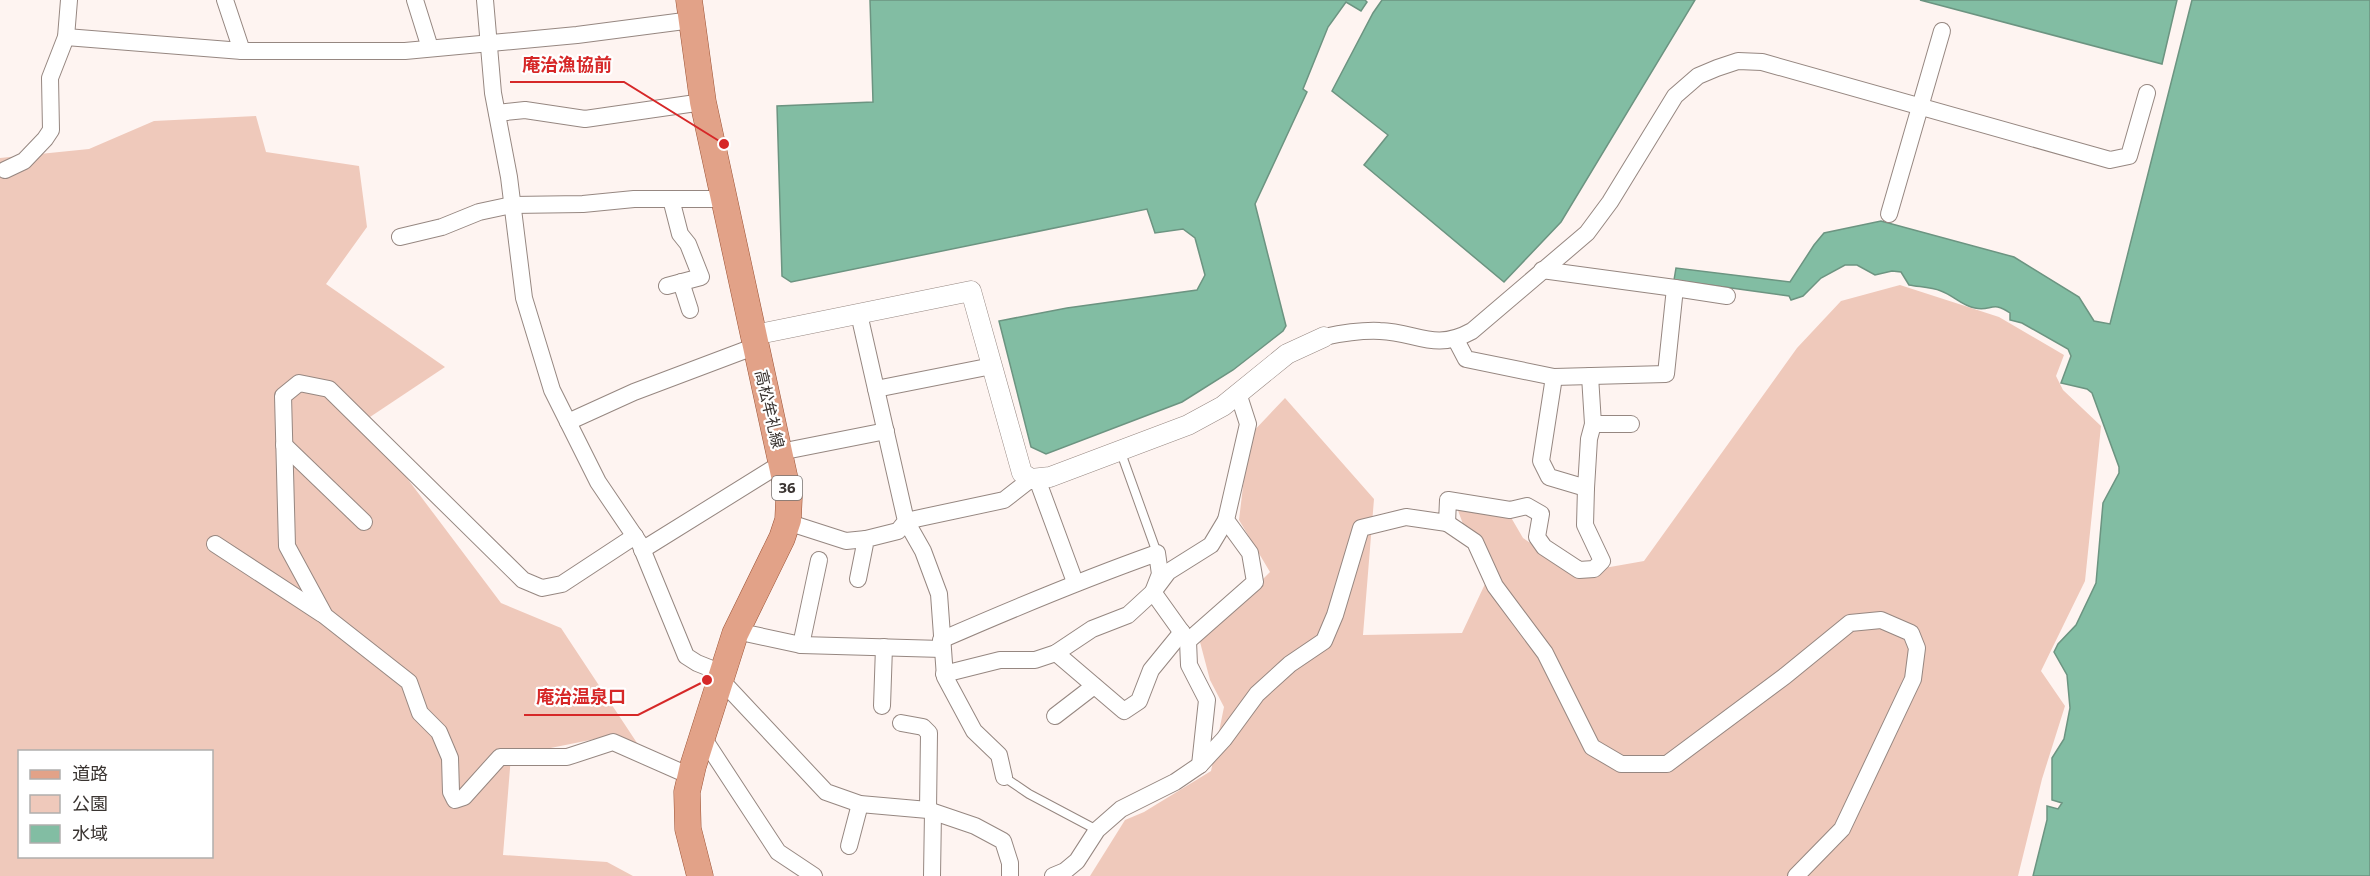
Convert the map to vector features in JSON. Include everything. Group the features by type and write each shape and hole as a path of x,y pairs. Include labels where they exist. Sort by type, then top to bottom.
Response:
{"main road":[{"name":"高松牟礼線","path":"691,10 703,102 789,498 787,522 782,538 736,631 690,776 687,792 688,830 700,876"}],"street":[{"path":"5,170 24,161 51,130 50,78 66,37 69,0"},
{"path":"225,0 242,51"},
{"path":"416,0 430,48"},
{"path":"485,0 497,113 524,298 552,390 598,482 639,543 686,656 721,676 826,792 860,804 930,811 975,826 1003,841 1010,863 1010,876"},
{"path":"66,37 242,51 405,51 577,35 691,10"},
{"path":"1889,214 1942,31"},
{"path":"787,522 846,541 866,539 898,531 906,521 1004,500 1034,479 1050,477 1188,425 1223,406 1287,354 1324,337 1353,332 1383,331 1435,341 1456,340 1472,331 1587,233 1610,202 1675,96 1698,76 1738,61 1762,62 2110,160 2129,156 2147,93"},
{"path":"497,113 525,110 585,118 703,102"},
{"path":"400,237 442,227 479,212 512,205 583,204 634,199 724,199"},
{"path":"671,199 680,234 688,244 701,277 674,284 690,310"},
{"path":"1542,270 1727,296"},
{"path":"1456,340 1466,359 1554,377 1666,374 1675,288"},
{"path":"568,422 755,340 859,314 971,291 1022,473 1034,479 1075,582"},
{"path":"859,314 906,521 923,551 939,594 944,674 974,731 999,755 1004,777"},
{"path":"876,389 992,366"},
{"path":"1447,523 1448,500 1510,510 1527,506 1541,514 1537,537 1544,547 1578,570 1594,569 1602,561 1585,525 1589,439 1593,424 1590,376"},
{"path":"1554,377 1541,461 1549,477 1587,488"},
{"path":"325,616 287,546 283,396 299,383 329,389 523,580 542,588 562,584 639,543 781,457 886,431"},
{"path":"944,674 1000,660 1035,660 1056,653 1092,629 1128,615 1153,592 1168,572 1211,545 1226,520 1248,424 1238,393"},
{"path":"1593,424 1631,424"},
{"path":"284,445 364,522"},
{"path":"1053,876 1065,871 1077,861 1097,830 1120,809 1175,782 1200,765 1224,739 1257,694 1290,664 1324,641 1335,615 1361,528 1406,517 1447,523 1475,542 1495,586 1545,653 1592,747 1621,764 1667,764 1785,676 1850,623 1881,620 1911,633 1917,648 1913,679 1842,829 1796,876"},
{"path":"1056,653 1124,711 1139,701 1151,670 1185,637 1255,582 1250,554 1226,520"},
{"path":"858,579 866,539"},
{"path":"214,544 325,616 409,682 420,713 438,732 450,758 451,792 455,800 464,797 500,757 567,757 614,742 690,776"},
{"path":"736,631 801,645 884,647 941,645 1075,582 1157,553 1160,574 1153,592"},
{"path":"801,645 819,560"},
{"path":"1153,592 1185,637 1189,665 1207,700 1200,765"},
{"path":"882,706 884,647"},
{"path":"1055,716 1094,686"},
{"path":"901,723 923,727 929,733 932,876"},
{"path":"702,736 778,852 814,876"},
{"path":"849,846 860,804"}],"lane":[{"path":"1120,450 1157,553"},
{"path":"1004,777 1029,794 1097,830"}],"green space":[{"path":"256,116 266,152 359,166 367,227 326,284 445,367 364,421 501,603 561,628 641,749 610,736 511,756 503,855 607,862 633,876 0,876 0,158 89,149 154,121"},
{"path":"1900,285 1999,317 2064,355 2056,376 2063,390 2101,426 2085,581 2041,671 2065,706 2042,779 2018,876 1090,876 1125,820 1144,812 1211,771 1224,707 1210,680 1200,642 1270,572 1239,520 1249,436 1285,398 1374,499 1363,635 1462,633 1485,584 1456,505 1509,514 1523,538 1576,573 1644,561 1797,348 1841,301"}],"water":[{"path":"870,0 1365,0 1367,2 1361,11 1346,2 1328,27 1303,89 1307,92 1255,204 1286,326 1283,331 1233,370 1182,402 1046,454 1031,447 999,321 1067,308 1197,290 1205,275 1195,238 1183,229 1155,233 1147,209 791,282 782,276 777,106 873,102"},
{"path":"1382,0 1695,0 1561,222 1504,282 1364,165 1388,135 1332,91"},
{"path":"1920,0 2177,0 2162,64"},
{"path":"2192,0 2370,0 2370,876 2033,876 2047,820 2047,806 2058,809 2062,803 2052,800 2052,758 2064,739 2070,708 2067,675 2054,652 2058,644 2076,625 2096,583 2103,503 2119,473 2119,467 2092,393 2087,389 2061,383 2071,356 2068,349 2022,323 2010,320 2010,313 2004,309 1970,307 1941,291 1909,285 1901,272 1892,271 1875,275 1857,265 1845,265 1821,278 1803,296 1791,300 1789,296 1674,280 1676,268 1790,282 1824,233 1881,221 2014,257 2079,297 2094,321 2110,324"}],"place":[{"name":"庵治漁協前","path":"724,144"},
{"name":"庵治温泉口","path":"707,680"}]}
